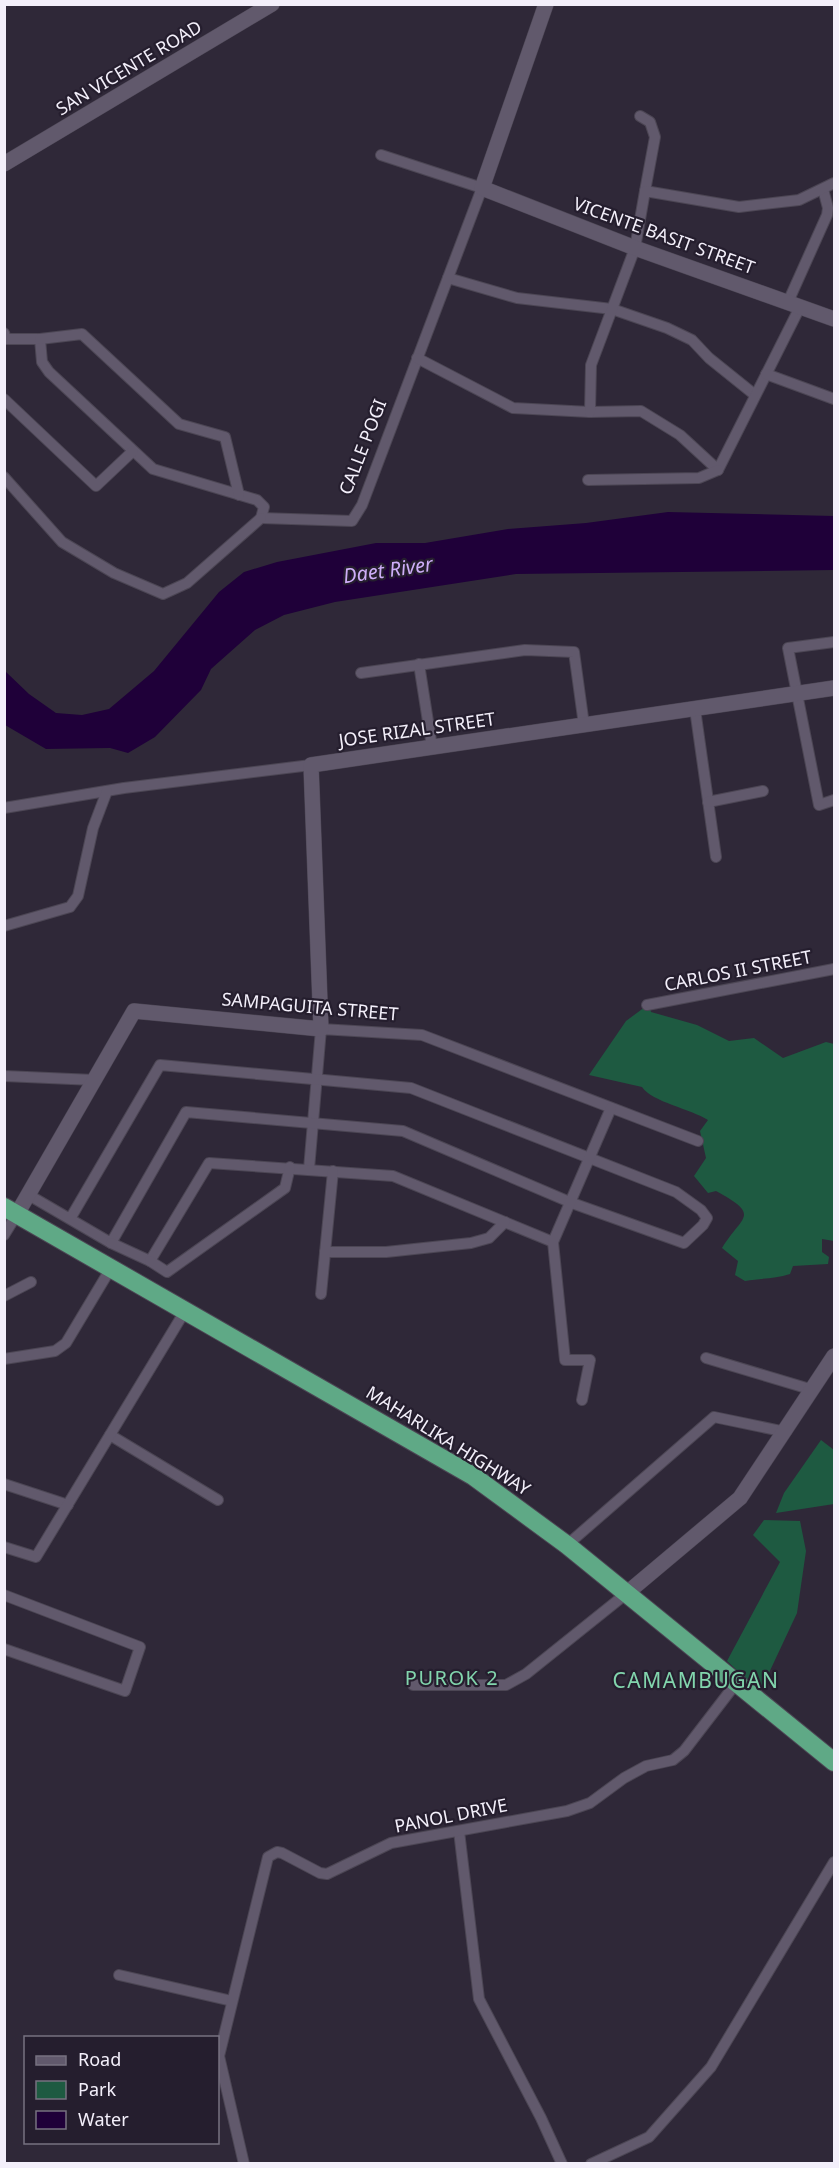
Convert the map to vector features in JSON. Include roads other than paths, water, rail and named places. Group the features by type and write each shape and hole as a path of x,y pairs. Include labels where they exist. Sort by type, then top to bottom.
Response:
{"highway":[{"name":"MAHARLIKA HIGHWAY","path":"11,1211 473,1476 567,1545 834,1762"}],"street":[{"name":"SAN VICENTE ROAD","path":"4,164 272,4"},
{"name":"CALLE POGI","path":"261,518 352,521 362,505 482,188 546,4"},
{"path":"590,412 591,364 635,248 655,137 650,122 640,116"},
{"path":"381,155 482,188"},
{"path":"645,191 739,207 799,200 834,183"},
{"name":"VICENTE BASIT STREET","path":"482,188 635,248 834,319"},
{"path":"588,480 699,478 718,470 766,374 794,304 828,208 823,189"},
{"path":"448,278 518,298 612,309 667,328 692,340 709,358 755,395"},
{"path":"5,337 40,339 82,334 179,424 225,437 239,495"},
{"path":"4,477 62,542 114,573 163,594 187,583 261,518 264,511 262,504 239,495 153,469 49,372 42,362 40,339"},
{"path":"417,358 513,408 590,412 641,411 680,435 718,470"},
{"path":"766,374 834,399"},
{"path":"4,399 96,486 133,451"},
{"path":"834,642 789,648 819,805 834,800"},
{"path":"361,673 525,650 574,652 584,725"},
{"path":"419,664 432,747"},
{"name":"JOSE RIZAL STREET","path":"4,808 107,791 311,765 834,688"},
{"path":"695,709 716,856"},
{"path":"309,1169 319,1080 321,1029 311,765"},
{"path":"4,926 70,906 78,896 93,828 107,791"},
{"path":"708,802 763,791"},
{"name":"CARLOS II STREET","path":"647,1005 834,969"},
{"name":"SAMPAGUITA STREET","path":"11,1211 27,1194 134,1011 321,1029 422,1035 698,1141"},
{"path":"70,1219 160,1065 411,1088 676,1192 701,1210 707,1218 703,1226 684,1243 572,1203 402,1131 313,1125 186,1112 111,1243"},
{"path":"4,1076 94,1080"},
{"path":"582,1400 590,1360 565,1360 553,1242 572,1203 611,1108"},
{"path":"150,1262 208,1163 393,1176 553,1242"},
{"path":"27,1194 111,1243 167,1272 285,1188 290,1167"},
{"path":"321,1294 333,1171"},
{"path":"4,1235 11,1211"},
{"path":"325,1252 386,1252 471,1243 489,1238 505,1222"},
{"path":"4,1359 55,1350 66,1343 111,1268"},
{"path":"4,1296 31,1282"},
{"path":"4,1547 36,1557 185,1311"},
{"path":"413,1685 506,1684 526,1674 740,1498 786,1432 834,1356"},
{"path":"706,1358 813,1390"},
{"path":"567,1545 714,1417 786,1432"},
{"path":"110,1435 218,1500"},
{"path":"4,1484 68,1505"},
{"path":"4,1595 140,1647 125,1691 4,1648"},
{"name":"PANOL DRIVE","path":"244,2163 219,2056 266,1861 272,1854 282,1853 320,1873 327,1874 391,1844 567,1811 590,1803 624,1778 646,1766 673,1760 684,1751 737,1682"},
{"path":"459,1831 479,1999 542,2118 562,2163"},
{"path":"591,2163 650,2137 711,2067 834,1862"},
{"path":"119,1975 232,2001"}],"water":[{"name":"Daet River","path":"668,512 834,516 834,570 516,574 335,602 284,615 255,630 211,669 201,690 155,737 128,753 110,748 46,749 5,725 5,671 29,694 56,713 82,715 109,709 154,671 219,592 244,572 277,562 376,543 425,543 508,529 586,523"}],"district":[{"name":"PUROK 2","path":"452,1678"},
{"name":"CAMAMBUGAN","path":"696,1681"}]}
